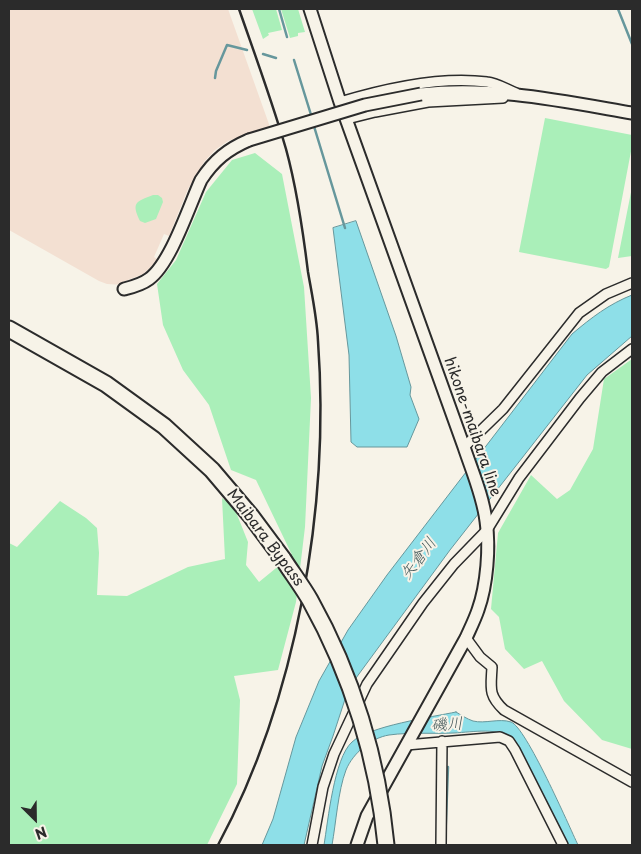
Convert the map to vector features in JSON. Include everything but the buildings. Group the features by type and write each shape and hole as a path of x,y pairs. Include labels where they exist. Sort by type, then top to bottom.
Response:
{"highway":[{"name":"Maibara Bypass","path":"9,329 106,384 164,426 212,470 251,516 283,559 309,599 344,672 361,718 373,764 386,845"}],"main road":[{"name":"hikone-maibara line","path":"310,9 340,102 480,494 487,526 488,552 483,590 478,610 466,638 367,816 356,845"},
{"path":"124,289 136,286 149,279 161,268 201,180 209,167 220,155 234,146 249,140 365,105 421,94 480,91 632,113"}],"street":[{"path":"340,102 401,87 452,82 487,82 523,96"},
{"path":"347,119 428,102 523,96"},
{"path":"465,451 503,409 579,313 606,294 632,283"},
{"path":"312,845 323,787 334,754 367,684 423,603 487,526 519,478 580,398 602,372 632,349"},
{"path":"466,638 480,657 492,667 491,693 495,702 504,710 632,782"},
{"path":"408,742 500,737 509,741 563,845"},
{"path":"441,845 442,741"}],"shaded area":[{"path":"9,9 228,9 270,127 228,141 215,150 204,162 188,189 169,236 164,234 154,257 157,259 143,274 123,282 124,285 107,284 99,281 9,230"}],"green space":[{"path":"252,9 276,9 282,30 268,33 269,35 263,39"},
{"path":"281,9 298,9 305,32 298,33 298,36 290,38"},
{"path":"545,118 632,135 632,146 609,267 606,269 519,252"},
{"path":"255,153 282,174 304,287 311,398 305,527 296,602 278,670 234,676 240,700 237,784 207,845 9,845 9,543 17,547 60,501 86,518 97,528 99,553 97,595 127,596 188,567 225,559 222,498 234,507 248,542 246,565 259,582 292,555 256,480 231,470 209,405 183,370 163,325 157,284 176,260 206,192 232,160"},
{"path":"632,187 632,256 618,258"},
{"path":"153,195 158,195 162,198 163,202 156,219 145,223 140,221 136,206 139,201"},
{"path":"632,359 632,749 602,740 564,701 542,661 524,669 505,649 499,617 491,609 498,533 531,475 557,499 570,490 593,449 604,379"}],"water":[{"path":"356,221 396,336 411,387 410,395 419,419 407,447 357,447 351,442 349,355 333,228"},
{"name":"矢倉川","path":"632,295 632,336 587,375 450,550 350,684 322,766 304,845 262,845 273,819 296,737 319,681 348,630 387,575 572,334 600,312"},
{"name":"磯川","path":"456,712 473,721 506,721 511,722 518,728 536,758 578,845 568,845 514,739 501,733 485,731 389,735 376,739 363,747 349,764 343,778 332,845 324,845 336,775 346,750 352,742 372,731 417,719"}],"waterway":[{"path":"279,9 287,37"},
{"path":"618,9 632,44"},
{"path":"215,78 227,45 247,50"},
{"path":"263,54 276,58"},
{"path":"294,60 312,118"},
{"path":"313,123 345,228"},
{"path":"445,845 448,767"}],"railway":[{"path":"218,845 245,788 269,728 288,665 302,600 312,535 319,469 320,404 317,324 302,226 286,149 239,9"}]}
